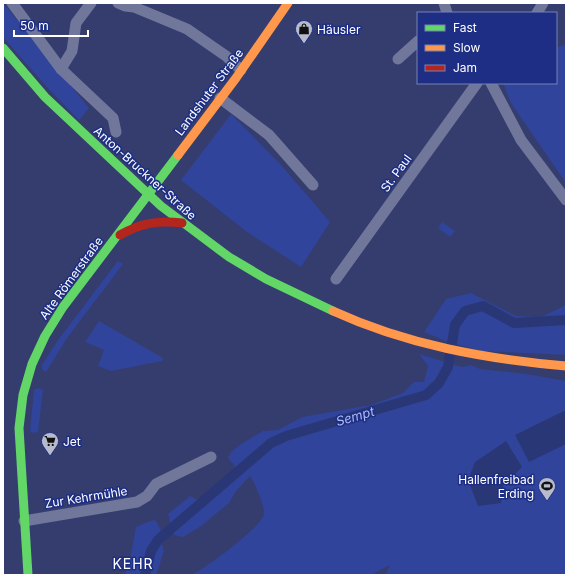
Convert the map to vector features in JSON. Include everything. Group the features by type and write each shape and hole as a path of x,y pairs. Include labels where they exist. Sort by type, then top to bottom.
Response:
{"main road":[{"name":"Landshuter Straße","path":"148,193 241,70 288,3"},
{"name":"Anton-Bruckner-Straße","path":"3,48 45,97 148,193 182,223 247,268 313,303 380,330 464,353 528,363 566,366"},
{"name":"Alte Römerstraße","path":"28,575 19,428 21,406 27,376 34,358 53,321 148,193"},
{"path":"115,238 138,224 165,220 182,223"}],"street":[{"path":"12,3 62,69 113,118 116,132"},
{"path":"62,69 72,51 76,23 91,3"},
{"path":"118,3 134,7 187,29 226,56 241,70"},
{"path":"538,12 543,3"},
{"path":"398,59 417,42"},
{"name":"St. Paul","path":"336,279 476,84"},
{"path":"492,84 521,140 566,200"},
{"path":"220,98 269,135 312,184"},
{"name":"Zur Kehrmühle","path":"24,521 137,502 147,496 156,484 211,457"}],"shaded area":[{"path":"3,3 89,108 79,120 46,86 3,37"},
{"path":"566,44 566,183 511,103 503,84 557,84 557,48"},
{"path":"231,114 281,165 330,222 301,267 247,232 181,180"},
{"path":"442,222 455,231 450,237 438,228"},
{"path":"118,261 123,264 67,338 46,372 42,369 42,365 58,340"},
{"path":"471,293 516,316 541,317 566,305 566,355 481,351 446,341 424,332 446,299"},
{"path":"99,321 163,358 162,361 111,371 98,366 104,350 85,342"},
{"path":"419,354 462,367 471,365 480,369 526,374 566,381 566,575 385,575 390,565 371,575 191,575 219,557 243,538 261,520 264,514 259,495 250,476 236,491 229,503 201,526 183,537 174,535 168,514 190,496 206,504 238,474 234,465 228,458 231,452 241,444 263,431 278,430 302,417 371,405 403,393 414,382 424,382 428,366"},
{"path":"38,388 43,390 38,432 34,433 30,431 34,390"},
{"path":"566,410 566,444 529,462 515,435"},
{"path":"506,441 522,467 503,486 501,503 478,506 468,480 475,462"},
{"path":"153,520 156,521 162,533 161,542 164,551 156,575 125,575 130,560 136,527"}],"waterway":[{"name":"Sempt","path":"145,575 151,551 158,540 271,443 286,436 426,395 439,383 448,367 455,325 465,311 483,306 514,323 566,320"}],"traffic: fast":[{"path":"3,48 45,97 161,206 229,257 266,279 333,311"},
{"path":"28,575 19,428 23,395 32,364 45,336 63,307 178,155"}],"traffic: slow":[{"path":"178,155 236,78 288,3"},
{"path":"333,311 389,333 447,349 506,359 566,366"}],"traffic: jam":[{"path":"120,235 150,223 182,223"}],"place":[{"name":"Häusler","path":"304,44"},
{"name":"Jet","path":"50,456"},
{"name":"Hallenfreibad Erding","path":"547,501"}],"district":[{"name":"KEHR","path":"133,563"}]}
